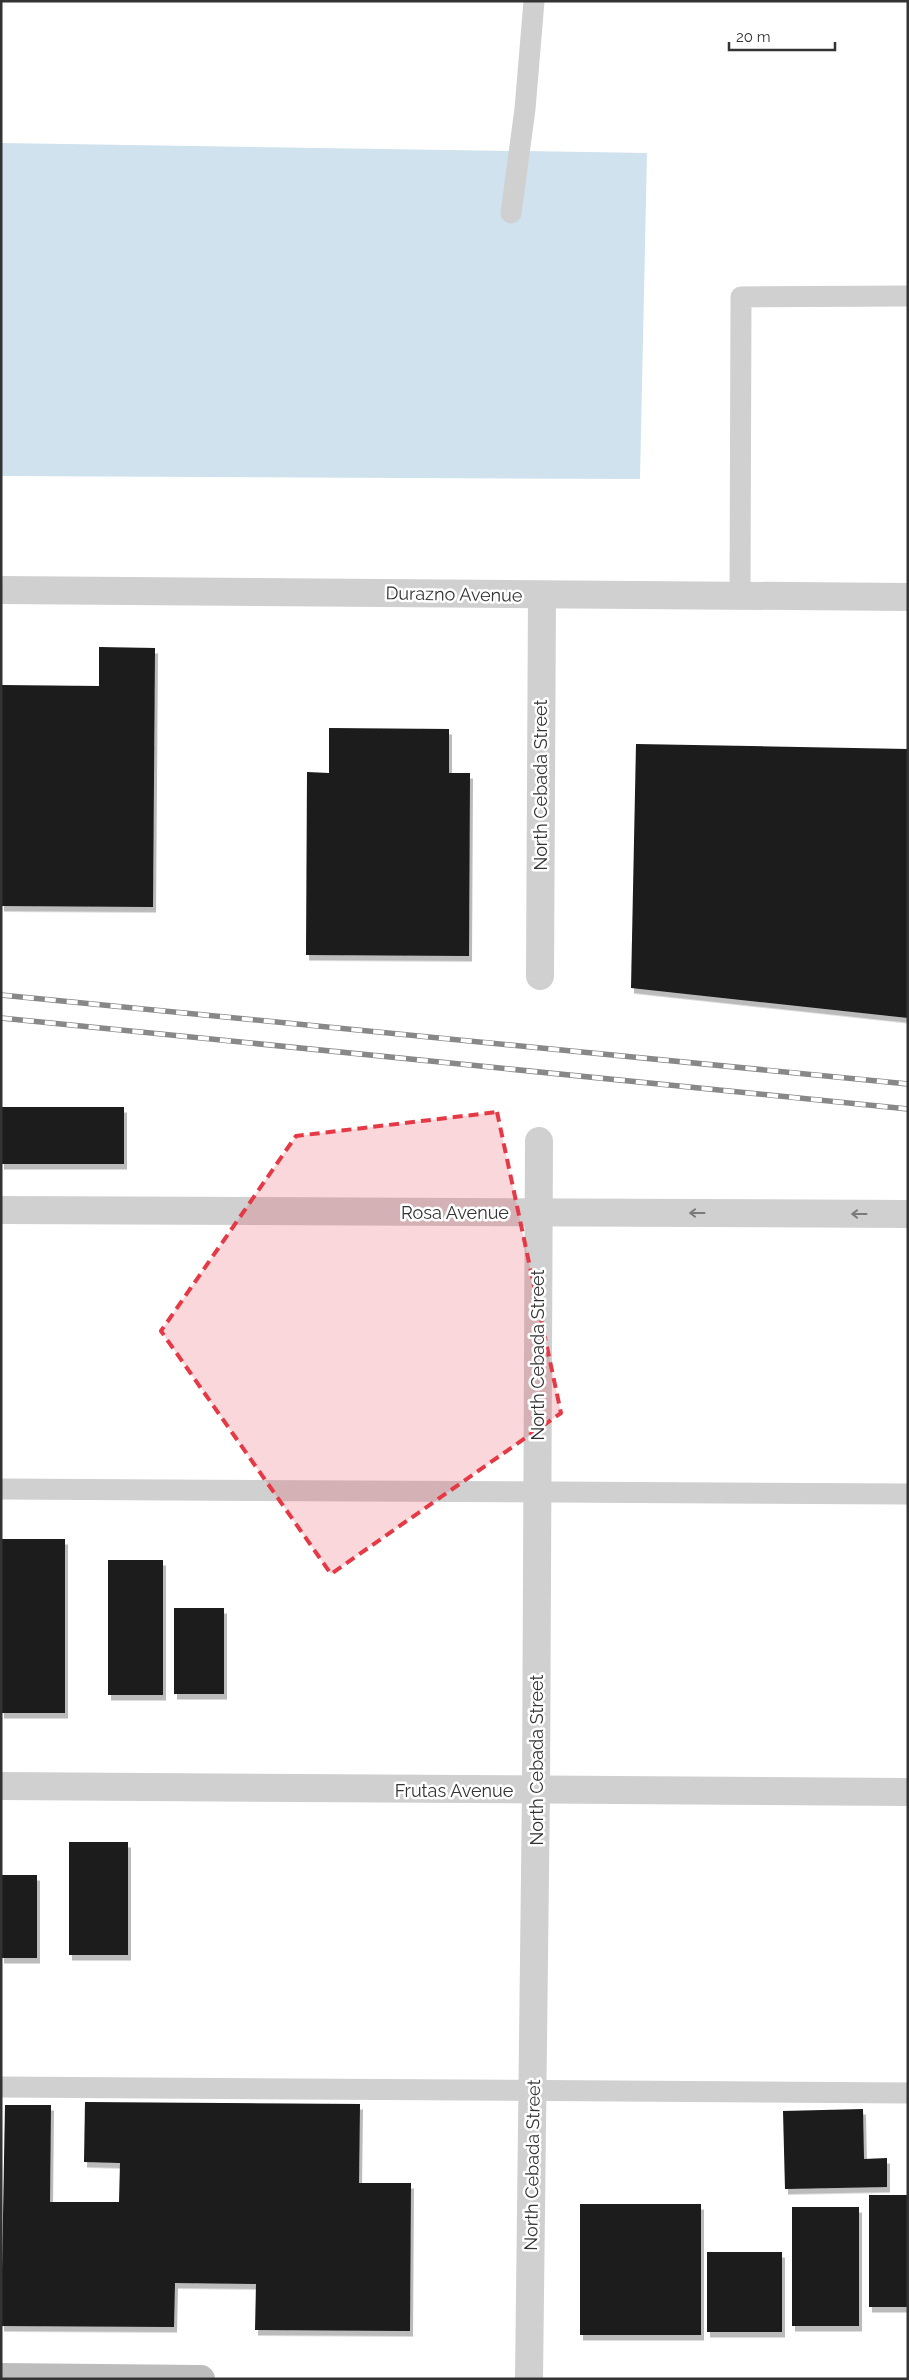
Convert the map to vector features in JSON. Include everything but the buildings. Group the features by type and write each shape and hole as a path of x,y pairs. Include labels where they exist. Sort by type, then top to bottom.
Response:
{"main road":[{"path":"1,2377 201,2379"}],"street":[{"name":"Durazno Avenue","path":"1,590 908,597"},
{"name":"North Cebada Street","path":"540,976 542,595"},
{"name":"North Cebada Street","path":"529,2379 536,1790 539,1141"},
{"name":"Rosa Avenue","path":"1,1210 908,1214"},
{"name":"Frutas Avenue","path":"1,1786 908,1792"}],"lane":[{"path":"512,213 534,1"},
{"path":"740,596 741,297 908,296"},
{"path":"1,1489 908,1494"},
{"path":"1,2087 908,2093"}],"highlighted area":[{"path":"497,1112 561,1413 331,1574 161,1331 296,1136"}],"water":[{"path":"1,143 647,153 640,479 1,476"}],"railway":[{"path":"1,995 908,1084"},
{"path":"1,1018 908,1109"}]}
